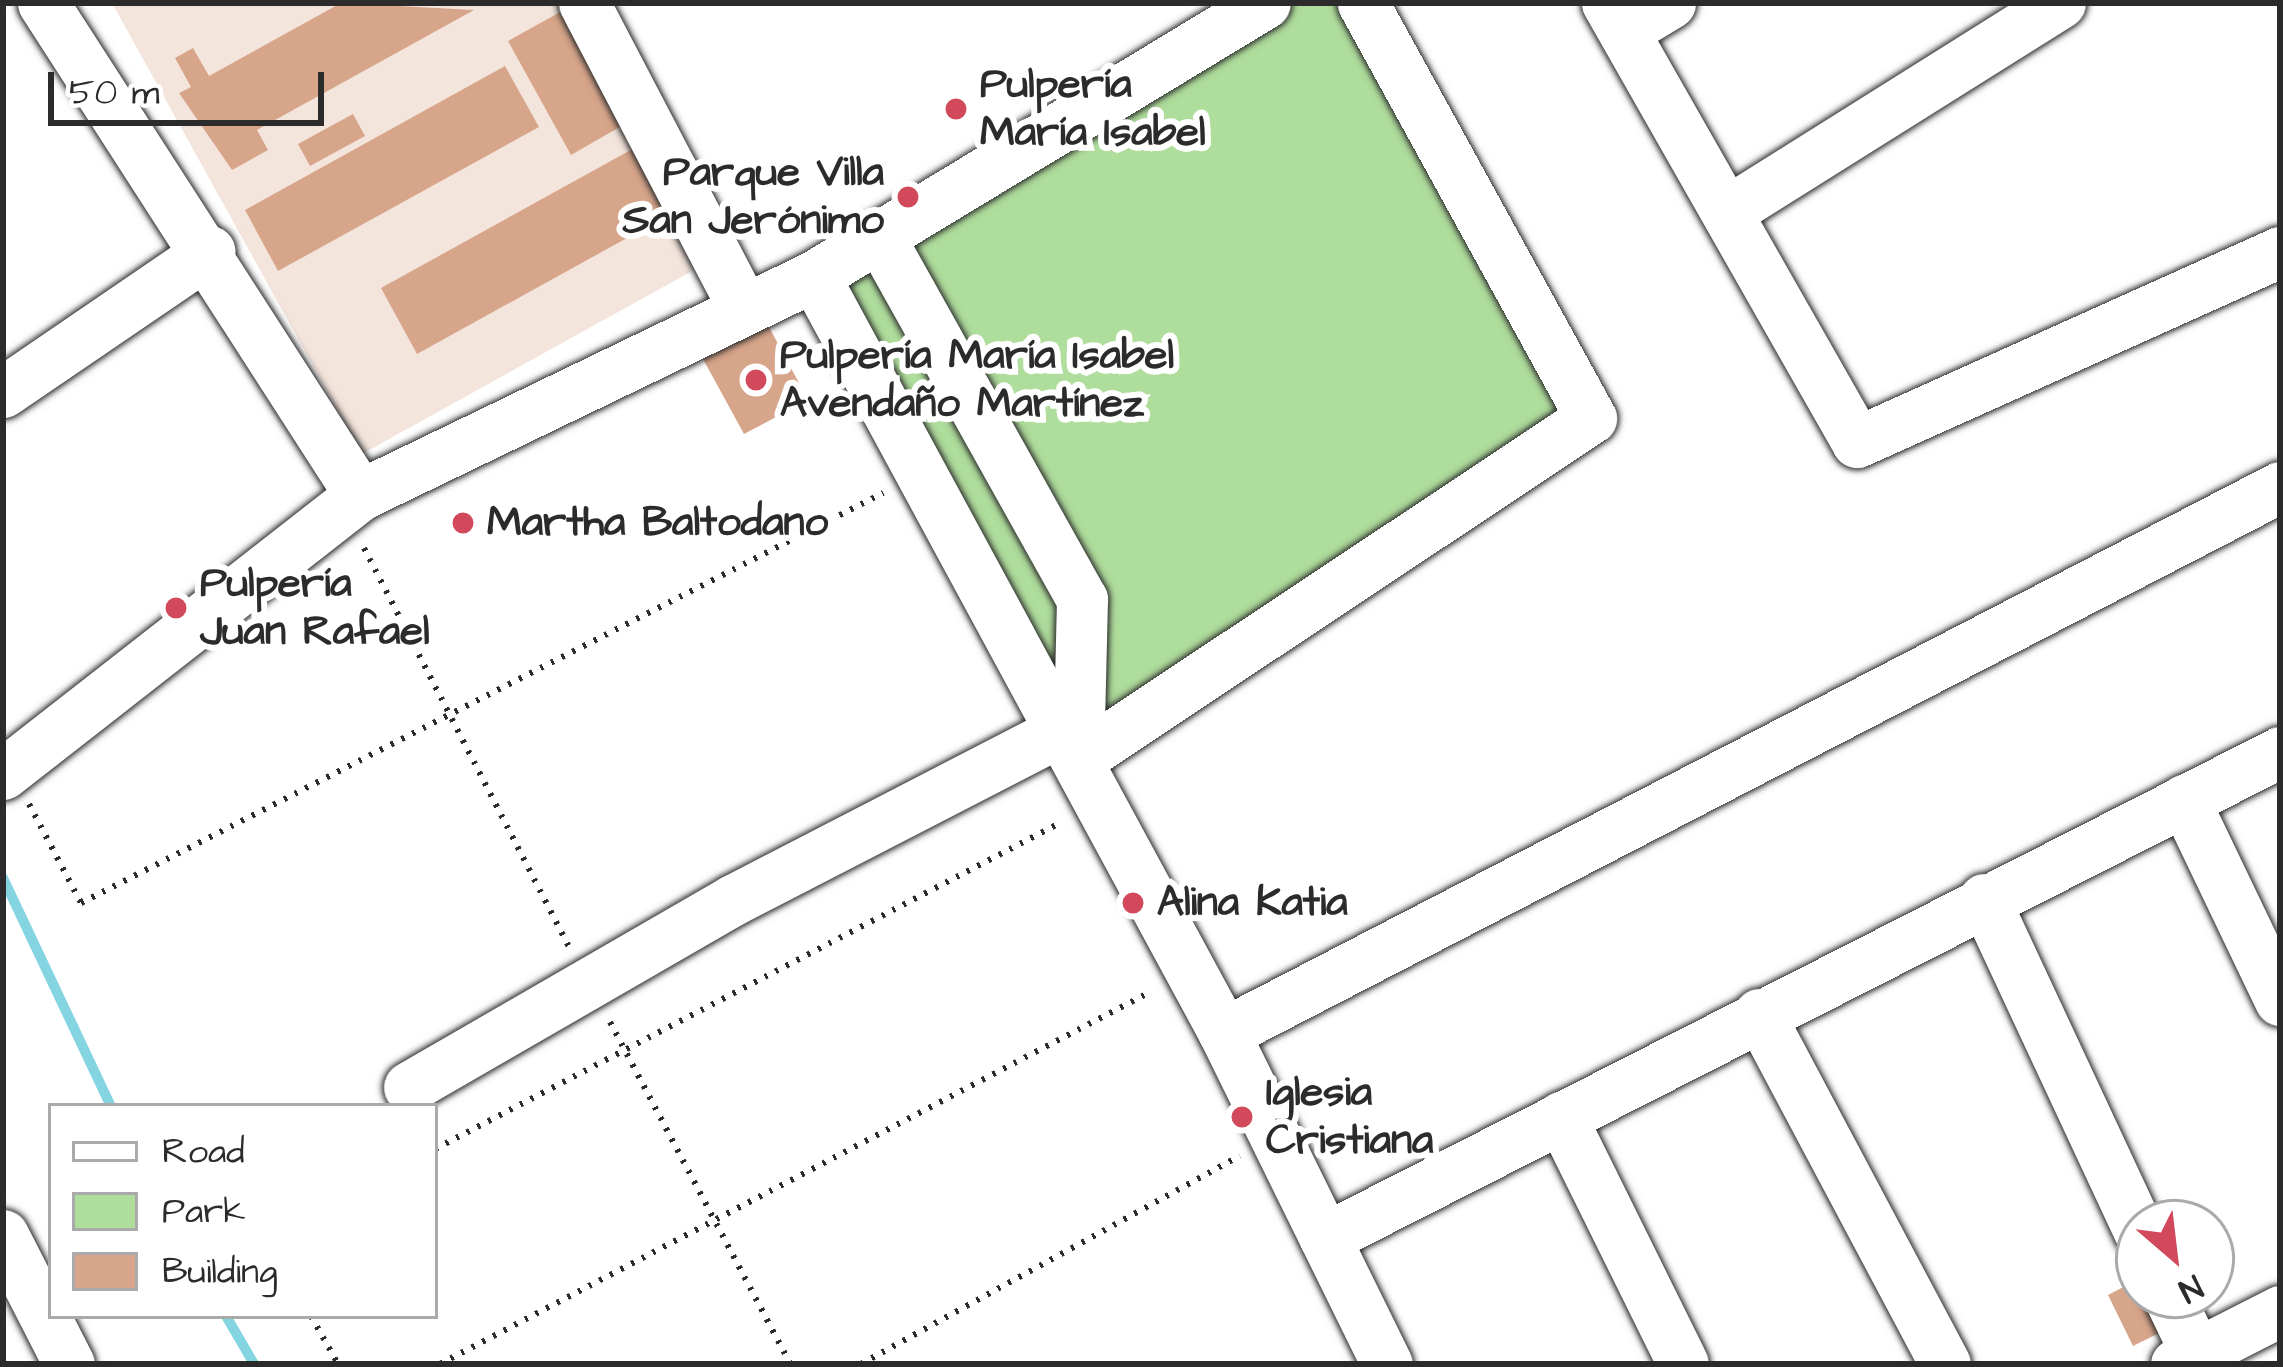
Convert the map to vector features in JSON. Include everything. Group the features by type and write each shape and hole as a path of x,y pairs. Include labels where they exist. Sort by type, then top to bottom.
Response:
{"street":[{"path":"43,3 210,251 351,502"},
{"path":"584,3 743,309"},
{"path":"7,771 351,502 814,275 1265,3"},
{"path":"409,1088 587,982 1079,764 1591,418 1363,3"},
{"path":"1670,3 1616,17 1848,433 1869,443 2280,252"},
{"path":"1728,211 2060,3"},
{"path":"880,238 1082,598 1079,764"},
{"path":"3,392 210,251"},
{"path":"814,275 1191,970 1387,1364"},
{"path":"1224,1033 2280,487"},
{"path":"1325,1238 2280,752"},
{"path":"2184,800 2280,1000"},
{"path":"1984,899 2124,1199"},
{"path":"1759,1014 1945,1364"},
{"path":"1561,1117 1683,1364"},
{"path":"3,1235 69,1364"},
{"path":"2176,1319 2191,1361 2280,1311"}],"path":[{"path":"7,771 80,903 448,708 919,475"},
{"path":"351,502 448,708 587,982 790,1364"},
{"path":"438,1147 626,1049 1079,764"},
{"path":"440,1364 1191,970"},
{"path":"861,1364 1275,1137"},
{"path":"313,1319 338,1364"}],"shaded area":[{"path":"112,3 558,3 703,265 362,454"}],"green space":[{"path":"1265,3 1363,3 1591,406 1078,759 814,276"}],"building":[{"path":"341,3 474,10 257,130 268,150 232,170 179,93 191,87 175,58 193,48 209,76"},
{"path":"562,11 625,124 571,155 508,41"},
{"path":"505,66 539,127 278,271 245,210"},
{"path":"353,114 365,136 310,166 298,144"},
{"path":"638,146 674,212 417,354 381,288"},
{"name":"Pulpería María Isabel Avendaño Martínez","path":"768,325 808,400 744,434 703,359"},
{"path":"2120,1319 2152,1319 2159,1333 2133,1346"}],"waterway":[{"path":"3,878 110,1103"},
{"path":"228,1319 254,1364"}],"place":[{"name":"Pulpería María Isabel","path":"956,109"},
{"name":"Parque Villa San Jerónimo","path":"908,197"},
{"name":"Pulpería María Isabel Avendaño Martínez","path":"756,380"},
{"name":"Martha Baltodano","path":"463,523"},
{"name":"Pulpería Juan Rafael","path":"176,608"},
{"name":"Alina Katia","path":"1133,903"},
{"name":"Iglesia Cristiana","path":"1242,1117"}]}
